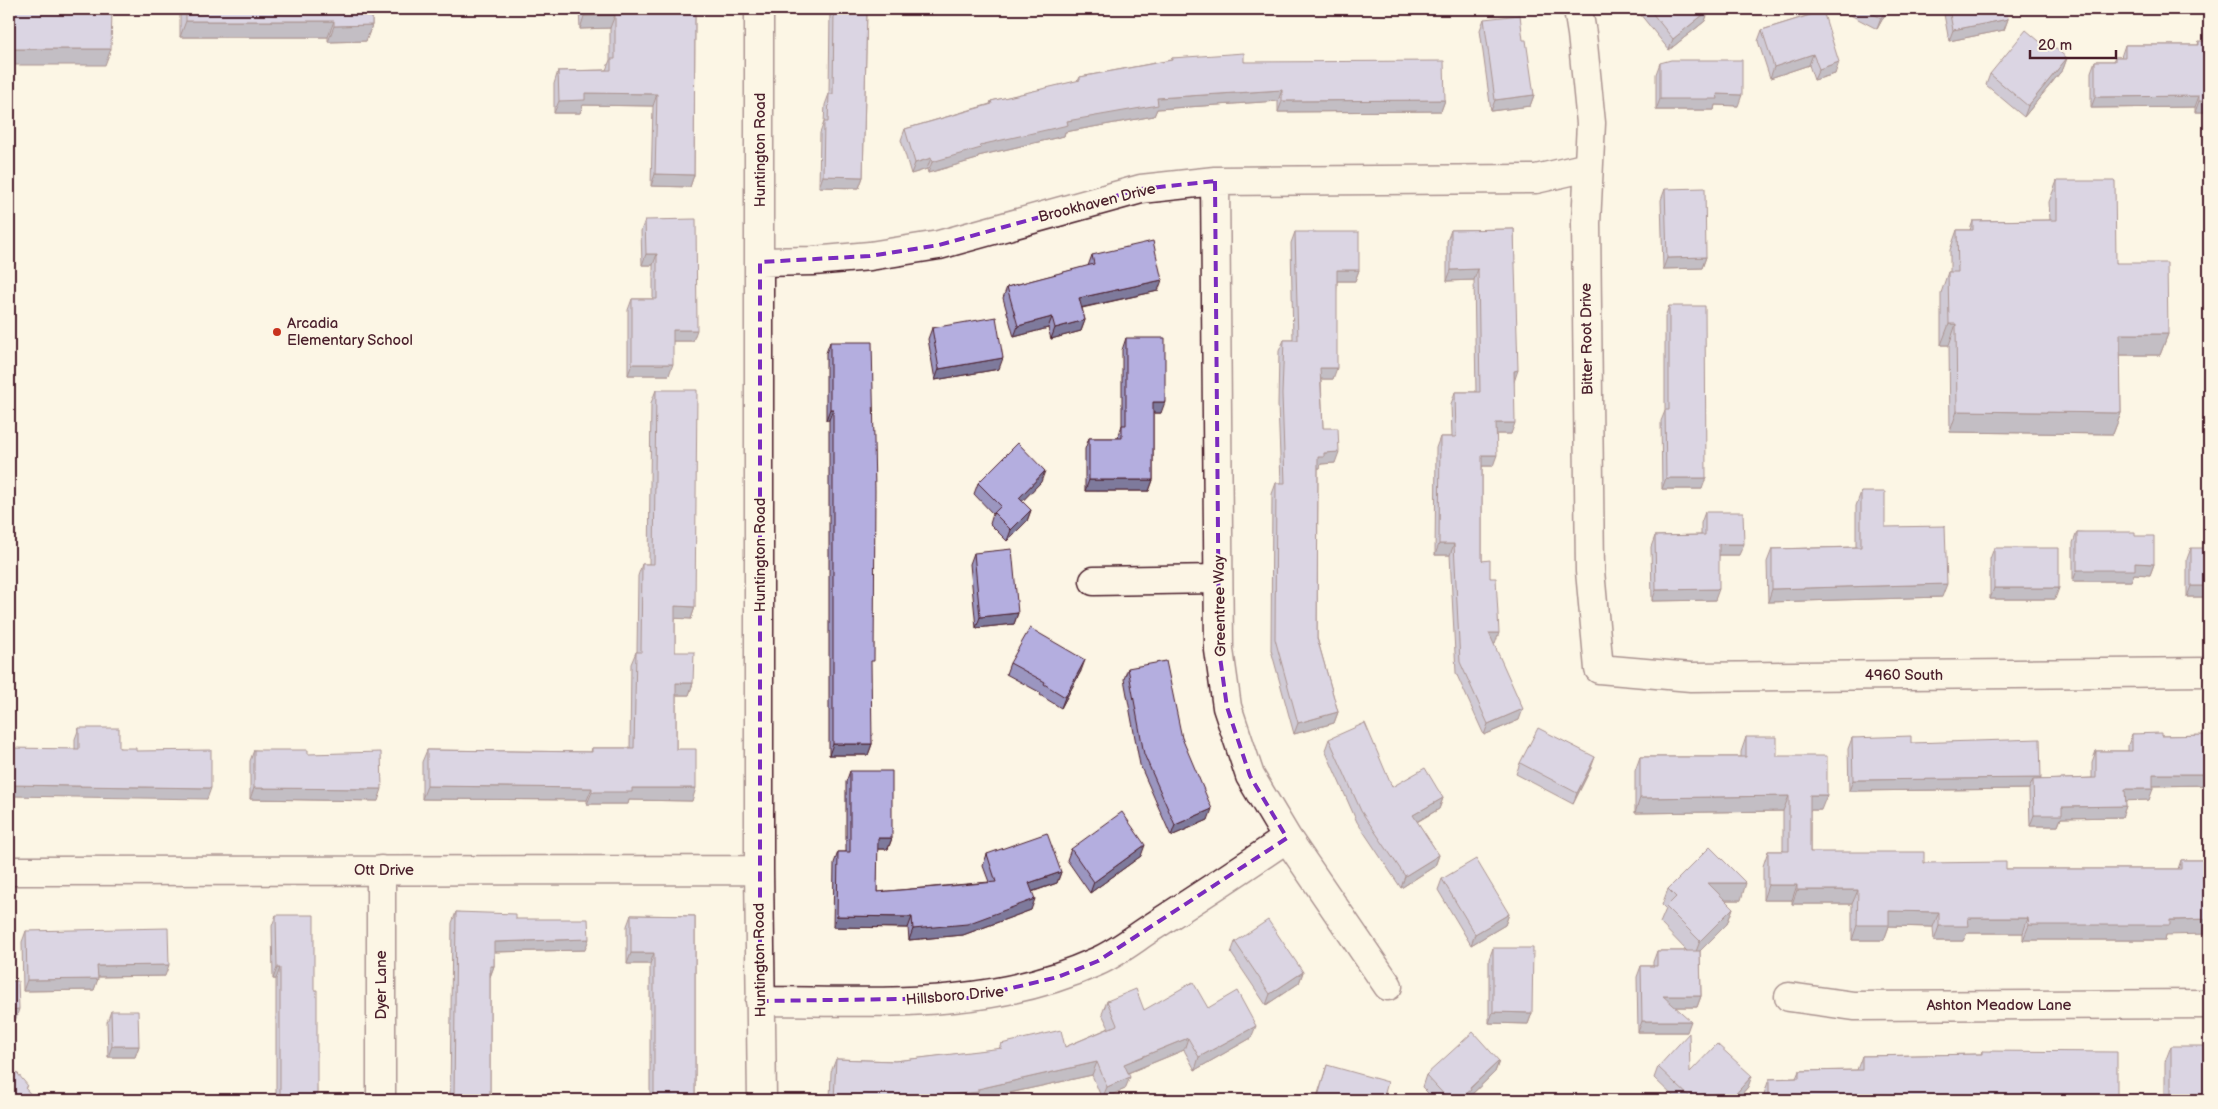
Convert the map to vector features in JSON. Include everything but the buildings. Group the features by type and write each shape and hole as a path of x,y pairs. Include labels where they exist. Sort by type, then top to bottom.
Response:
{"street":[{"name":"Huntington Road","path":"760,9 759,870 762,1100"},
{"name":"Bitter Root Drive","path":"1578,9 1584,43 1591,123 1586,223 1590,571 1599,669"},
{"name":"Brookhaven Drive","path":"760,262 813,262 870,256 939,245 1141,189 1215,181 1536,179 1588,167"},
{"name":"Greentree Way","path":"1215,181 1219,650 1227,707 1250,776 1287,838 1388,986"},
{"path":"1094,580 1218,579"},
{"name":"4960 South","path":"1599,669 1691,677 2209,672"},
{"name":"Hillsboro Drive","path":"760,1001 905,1001 970,998 1015,990 1058,978 1098,961 1287,838"},
{"name":"Dyer Lane","path":"381,870 381,1100"},
{"name":"Ott Drive","path":"9,871 759,870"},
{"name":"Ashton Meadow Lane","path":"1789,997 1854,1006 2209,1004"}],"highlighted area":[{"path":"1215,181 1219,650 1227,707 1250,776 1287,838 1098,961 1058,977 970,998 760,1001 760,262 870,256 939,245 1141,189"}],"place":[{"name":"Arcadia Elementary School","path":"277,332"}]}
